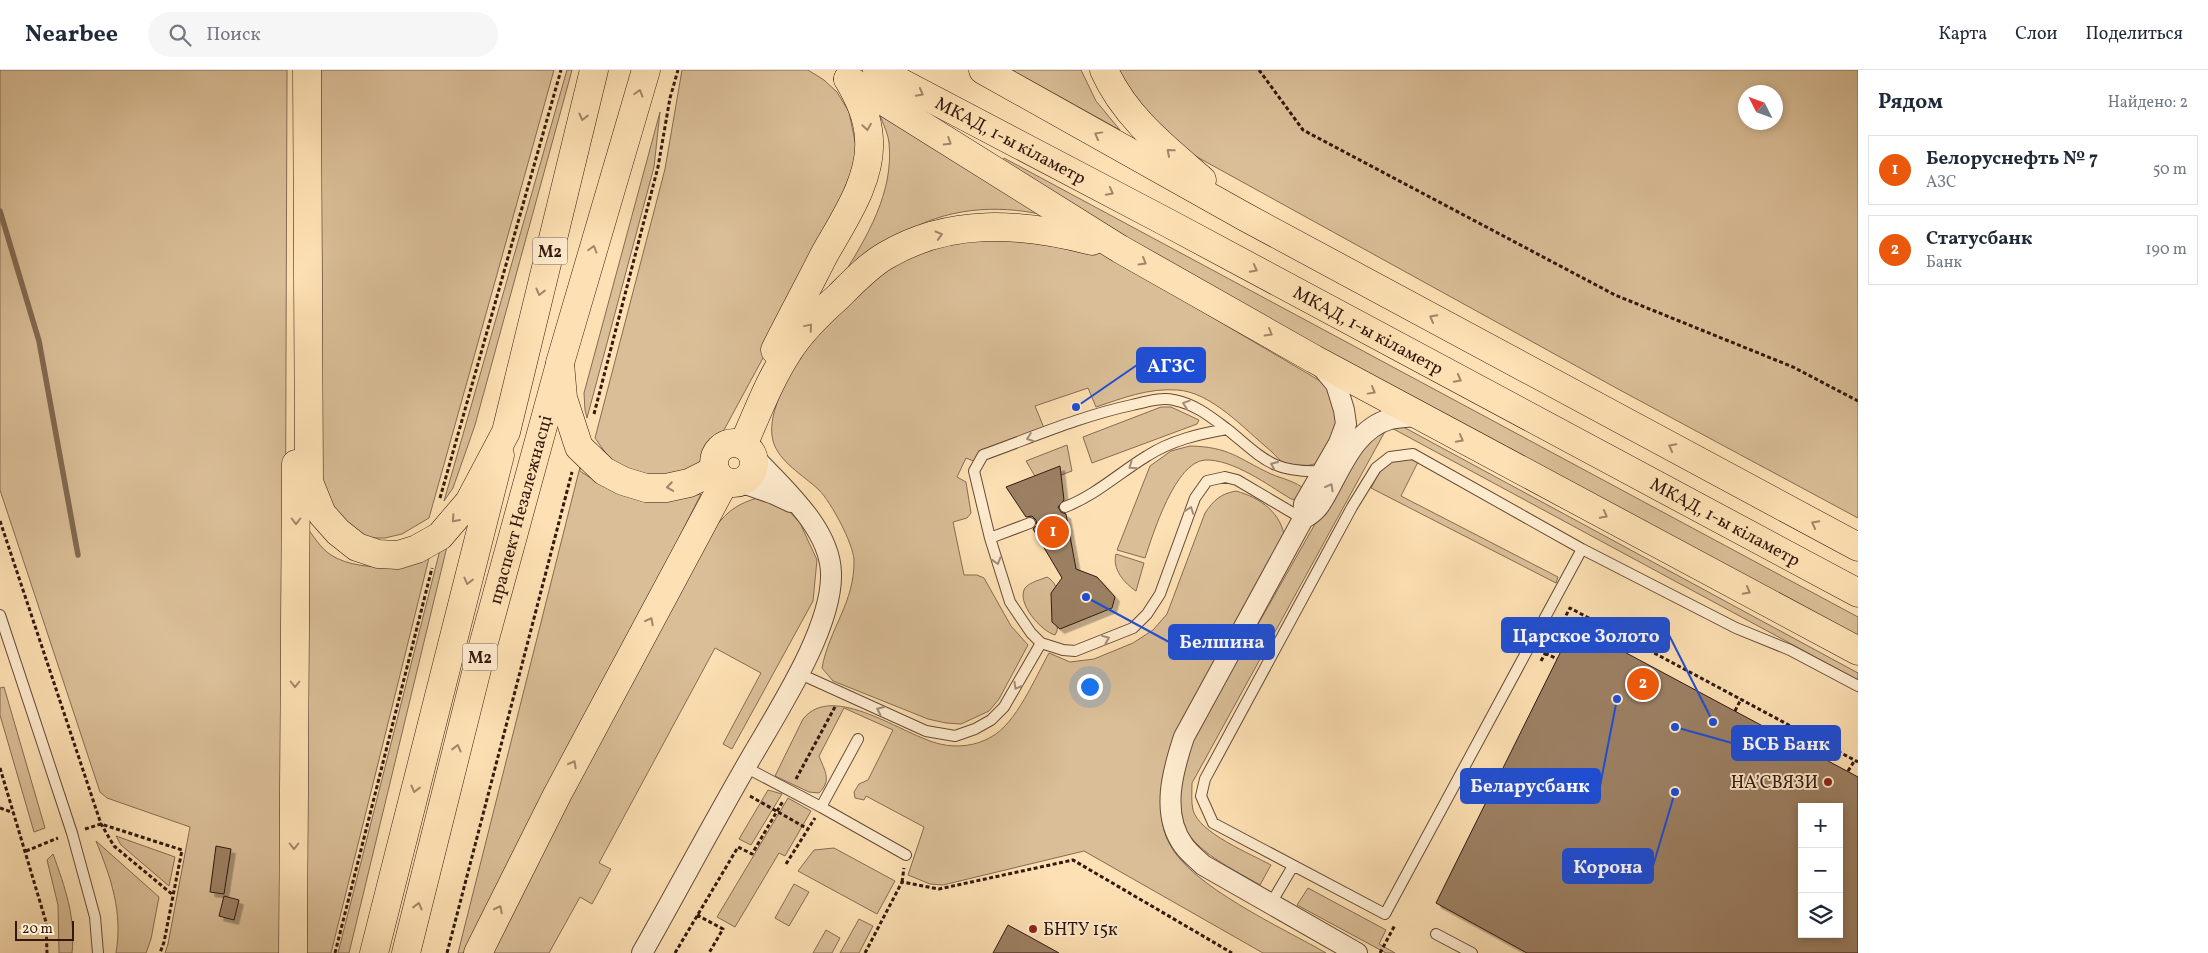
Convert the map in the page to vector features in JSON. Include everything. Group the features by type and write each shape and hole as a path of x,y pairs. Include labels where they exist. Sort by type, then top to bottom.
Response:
{"main road":[{"path":"293,953 297,234 296,70"},
{"path":"307,70 308,482 322,514 338,532 357,547 378,554 398,555 416,549 440,536 469,502 506,432"},
{"name":"праспект Незалежнасці","path":"374,953 506,432 594,70"},
{"name":"праспект Незалежнасці","path":"406,953 481,653 560,363 646,70"},
{"name":"МКАД, 1-ы кіламетр","path":"876,70 1170,224 1858,593"},
{"path":"983,70 1247,218 1858,547"},
{"path":"1104,70 1118,97 1144,129 1247,218"},
{"path":"842,74 1120,249 1417,416 1858,651"},
{"path":"741,448 856,195 866,167 870,141 867,120 861,102 842,74"},
{"path":"741,448 788,352 822,312 856,279 884,257 912,243 945,232 978,227 1019,226 1061,233 1120,249"},
{"path":"560,363 564,398 579,447 604,471 623,481 646,488 666,488 727,478 747,478 752,472 754,464 741,448"},
{"path":"727,478 714,462 716,454 741,448"},
{"path":"478,953 557,795 727,478"}],"street":[{"path":"1314,359 1336,384 1346,424 1339,442 1304,504 1303,519 1184,736 1172,784 1171,804 1174,826 1183,845 1203,865 1356,953"},
{"path":"1303,519 1316,512 1351,450 1363,434 1375,425 1390,419 1417,416"},
{"path":"642,953 798,673 822,621 830,594 832,572 826,550 814,523 804,509 741,448"},
{"path":"727,478 774,494 804,509"}],"lane":[{"path":"1303,519 1237,480 1226,477 1206,482 1195,498 1160,594 1148,614 1133,628 1075,651 1063,650 1041,643 1031,633 1010,602 990,538 974,471 983,455 1106,411 1152,400 1172,400 1192,406 1210,416 1267,462 1281,468 1301,472 1322,471"},
{"path":"1065,507 1084,500 1147,455 1197,434 1227,429"},
{"path":"1582,549 1385,914 1213,824 1206,812 1201,796 1205,779 1352,507 1376,468 1390,457 1413,454 1582,549 1736,628 1790,650 1858,686"},
{"path":"990,538 1030,523"},
{"path":"0,616 3,634 72,833 95,917 98,953"},
{"path":"798,673 926,731 955,736 974,729 990,720 1004,708 1041,643"},
{"path":"821,807 858,739"},
{"path":"746,767 790,789 906,855"},
{"path":"1270,905 1294,866"},
{"path":"1436,934 1472,953"}],"path":[{"path":"448,953 573,468 578,440 592,423 658,166 670,98 678,70"},
{"path":"1259,70 1303,130 1615,294 1793,367 1858,400"},
{"path":"0,521 101,824 114,846 173,895"},
{"path":"1540,662 1570,608 1856,761 1848,771"},
{"path":"1545,653 1557,659"},
{"path":"676,953 738,847 752,854 842,693"},
{"path":"1735,711 1740,699"},
{"path":"0,768 46,922 47,953"},
{"path":"734,788 808,829"},
{"path":"786,864 821,807"},
{"path":"0,808 14,813"},
{"path":"26,851 101,824 182,850 164,942 160,953"},
{"path":"865,953 902,882 939,889 1073,860 1232,953"},
{"path":"697,915 723,929 709,953"},
{"path":"1380,953 1399,919"}],"shaded area":[{"path":"0,70 287,70 284,953 165,953 190,827 107,798 100,792 0,490"},
{"path":"318,70 554,70 429,518 402,534 385,538 361,538 343,525 321,490"},
{"path":"567,70 572,70 475,425 453,488 444,501"},
{"path":"682,70 808,70 824,80 837,92 849,112 858,156 810,271 711,454 699,465 672,478 632,472 610,459 595,438 665,169"},
{"path":"1012,70 1081,70 1096,101 1120,130"},
{"path":"1119,70 1858,70 1858,518 1618,389 1188,152 1158,124 1141,104"},
{"path":"878,109 1044,215 989,209 953,214 936,219 918,225 894,239 842,277 861,246 877,213 887,179 889,143"},
{"path":"660,112 654,167 587,418 584,393"},
{"path":"1004,158 1858,617 1858,640 1095,225 1002,162"},
{"path":"992,235 1091,246 1322,382 1332,392 1343,425 1322,462 1294,467 1283,463 1227,413 1203,397 1190,392 1166,390 1146,392 1096,407 1088,388 1035,406 1044,428 976,462 966,458 957,477 966,482 971,513 967,518 953,522 964,575 977,575 984,578 1011,626 1028,645 999,699 989,711 961,724 946,723 928,719 833,681 822,668 825,654 850,589 853,575 853,553 841,523 824,496 792,468 776,449 773,441 772,427 781,393 800,358 821,329 851,298 891,268 917,252 944,243"},
{"path":"1161,407 1171,407 1199,420 1197,424 1092,463 1083,437"},
{"path":"1396,423 1858,673 1858,680 1388,426 1192,783 1193,810 1197,819 1215,835 1271,865 1260,885 1207,853 1194,841 1178,811 1176,790 1178,765 1319,517 1353,452 1376,427"},
{"path":"1067,445 1072,471 1039,483 1026,461"},
{"path":"1190,446 1215,449 1233,454 1306,490 1300,500 1291,499 1238,468 1216,461 1205,460 1194,464 1184,473 1175,486 1160,517 1145,558 1117,550 1150,466 1171,451"},
{"path":"1401,453 1418,462 1401,496 1558,577 1556,583 1371,488 1384,462"},
{"path":"580,467 580,471 595,480 609,488 624,493 653,498 701,494 470,953 458,953"},
{"path":"1236,491 1262,502 1275,514 1280,522 1285,540 1161,791 1163,824 1169,843 1180,859 1196,875 1239,905 1326,953 1263,953 1084,851 943,885 930,884 908,875 924,827 866,796 864,800 855,798 854,792 859,784 868,780 893,730 844,708 819,756 825,771 826,780 819,793 809,792 775,776 803,719 816,709 832,706 850,708 869,714 940,744 966,745 991,737 1009,722 1017,711 1049,653 1070,662 1094,659 1133,643 1153,630 1167,614 1205,513 1218,498"},
{"path":"761,497 786,508 800,523 817,560 813,601 732,749 723,744 761,673 715,648 599,863 611,869 592,904 580,897 549,953 492,953 635,672 711,532 732,510"},
{"path":"305,525 320,545 331,555 360,565 377,567 391,565 431,550 331,953 301,953"},
{"path":"450,534 349,953 338,953 442,542"},
{"path":"1116,554 1144,563 1136,591 1127,584 1117,570"},
{"path":"1047,577 1056,587 1059,601 1057,631 1055,635 1043,628 1031,616 1023,594 1027,586"},
{"path":"4,687 45,828 34,832 0,715 0,688"},
{"path":"768,790 782,794 751,845 739,839"},
{"path":"788,798 811,811 785,856 779,853 735,927 717,917"},
{"path":"116,836 175,857 169,886 121,845"},
{"path":"96,841 159,897 151,939 146,953 116,953 118,938 117,909 111,882"},
{"path":"834,848 895,881 877,914 798,871 814,850"},
{"path":"53,854 71,915 72,953 59,953 58,905 47,860"},
{"path":"794,884 809,892 789,926 775,918"},
{"path":"1308,888 1386,930 1379,944 1395,953 1386,953 1297,905"},
{"path":"859,919 873,926 859,953 840,953"},
{"path":"826,930 840,938 832,953 813,953"}],"building":[{"path":"1060,466 1064,500 1058,507 1061,512 1066,514 1076,569 1097,577 1115,597 1112,608 1060,629 1052,622 1051,593 1062,578 1033,529 1037,525 1036,520 1032,516 1026,517 1006,487"},
{"path":"1574,625 1858,777 1858,953 1527,953 1436,903"},
{"path":"216,846 231,849 224,894 210,892"},
{"path":"224,896 239,900 234,920 219,916"},
{"name":"БНТУ 15к","path":"1008,925 1030,937 1059,953 993,953"}],"waterway":[{"path":"0,211 39,341 78,555"}],"place":[{"name":"АГЗС","path":"1076,407"},
{"name":"Белоруснефть № 7","path":"1053,532"},
{"name":"Белшина","path":"1086,597"},
{"name":"Статусбанк","path":"1643,684"},
{"name":"Беларусбанк","path":"1617,699"},
{"name":"Царское Золото","path":"1713,722"},
{"name":"БСБ Банк","path":"1675,727"},
{"name":"НАʼСВЯЗИ","path":"1828,782"},
{"name":"Корона","path":"1675,792"},
{"name":"БНТУ 15к","path":"1033,929"}]}
